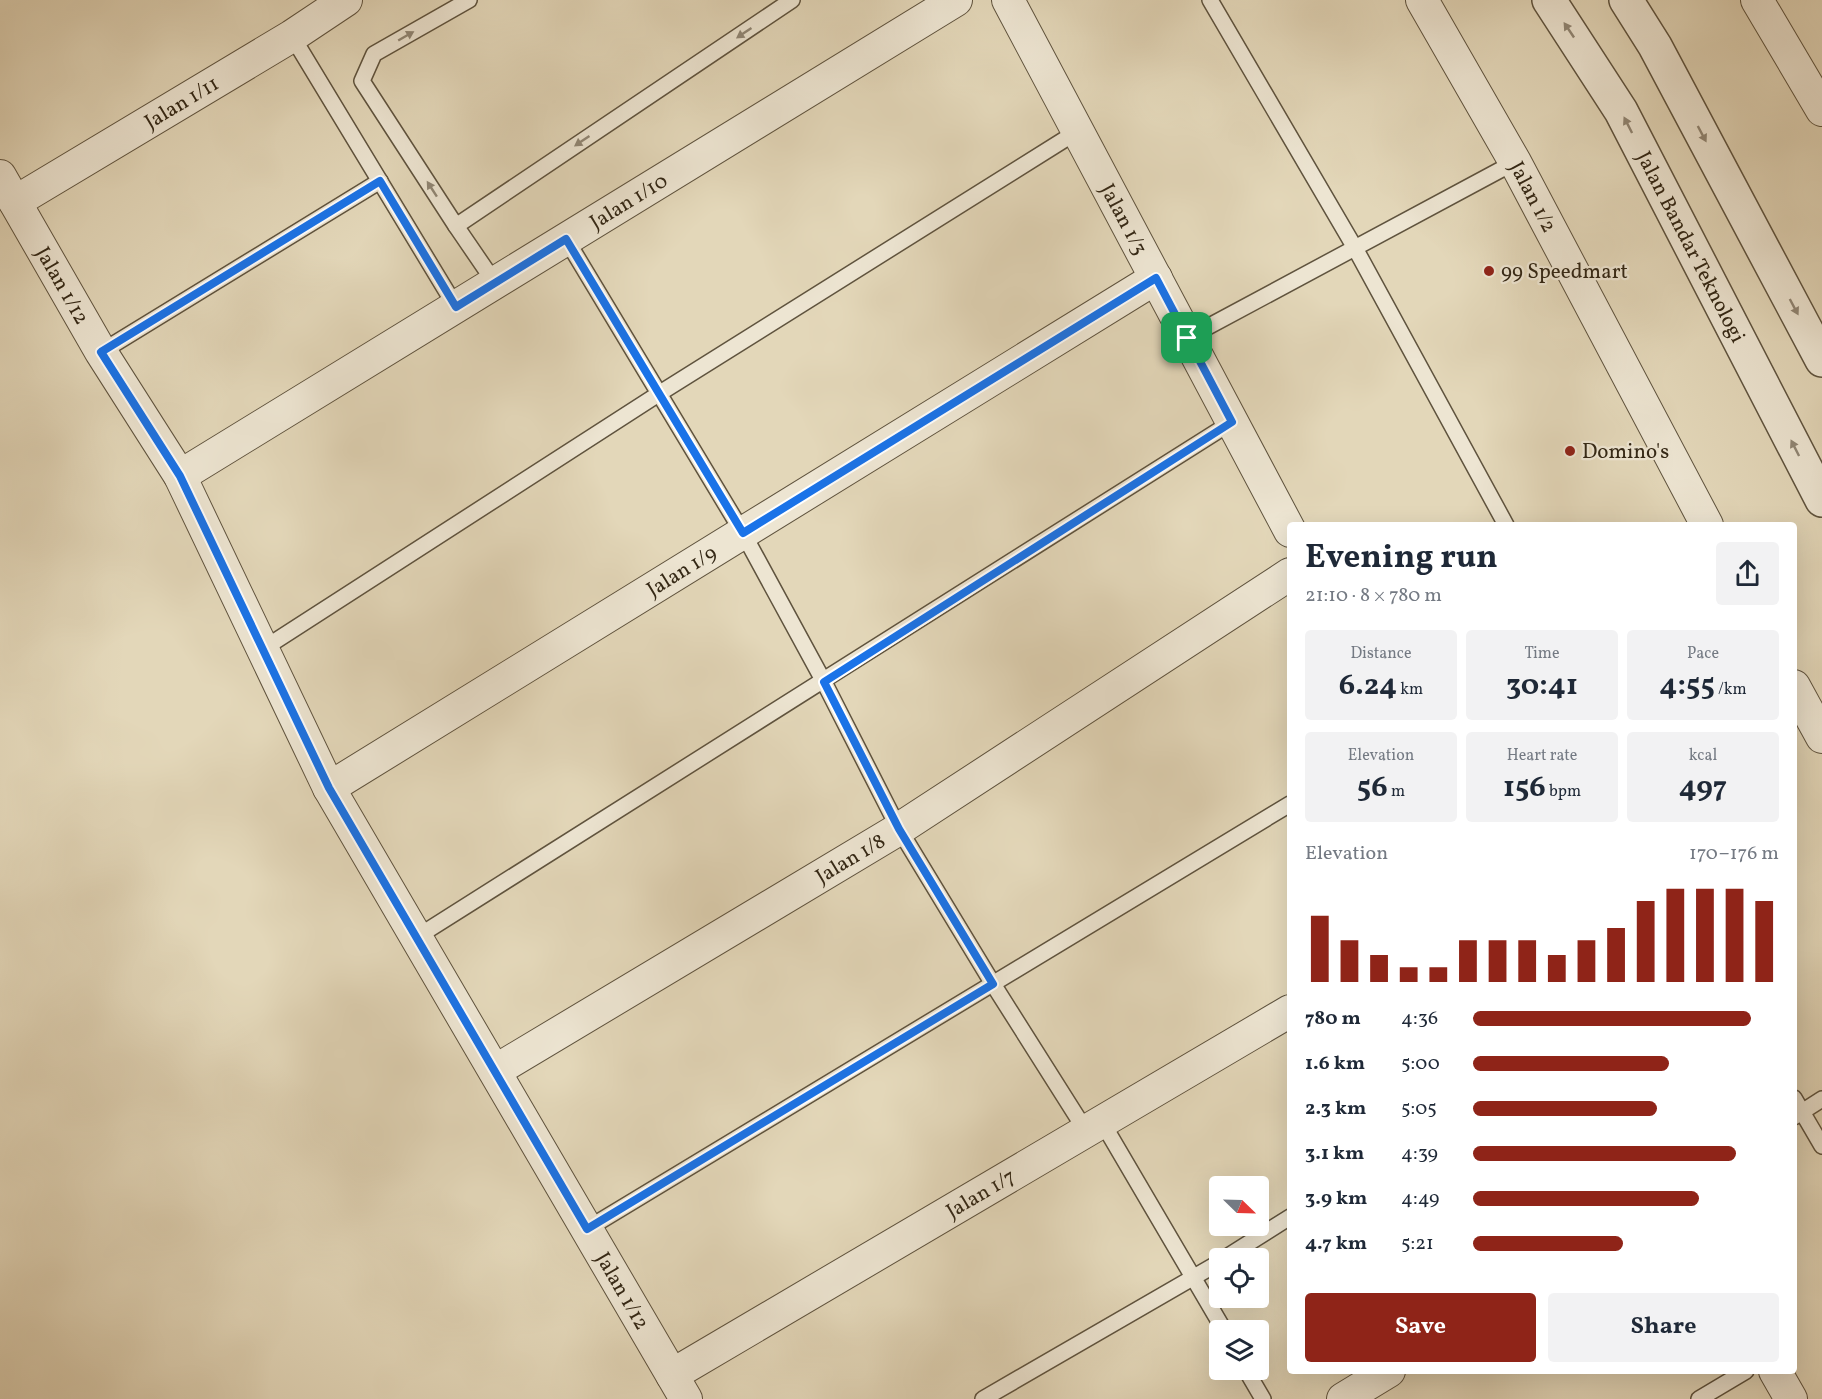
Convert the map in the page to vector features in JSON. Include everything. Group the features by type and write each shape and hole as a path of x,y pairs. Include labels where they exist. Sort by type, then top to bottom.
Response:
{"street":[{"name":"Jalan 1/11","path":"8,189 292,36 346,0"},
{"name":"Jalan 1/10","path":"180,476 956,0"},
{"name":"Jalan 1/3","path":"1008,0 1287,525"},
{"name":"Jalan 1/2","path":"1422,0 1515,162 1705,522"},
{"name":"Jalan Bandar Teknologi","path":"1549,0 1621,111 1822,500"},
{"path":"1626,0 1655,46 1822,360"},
{"path":"1757,0 1822,110"},
{"name":"Jalan 1/12","path":"8,189 101,352 180,476 329,788 679,1387"},
{"name":"Jalan 1/9","path":"329,788 1156,278"},
{"name":"Jalan 1/8","path":"495,1071 899,829 1287,576"},
{"path":"1797,691 1822,737"},
{"name":"Jalan 1/7","path":"679,1387 1094,1126 1287,1013"},
{"path":"1343,1399 1384,1374"},
{"path":"1776,1374 1791,1399"}],"lane":[{"path":"469,0 374,54 362,81 495,283"},
{"path":"456,226 792,0"},
{"path":"1210,0 1355,248 1504,522"},
{"path":"292,36 456,307"},
{"path":"262,649 660,393 1078,131"},
{"path":"1187,338 1515,162"},
{"path":"101,352 380,181"},
{"path":"566,239 743,533 824,682 899,829 993,984 1094,1126 1218,1320"},
{"path":"417,937 824,682 1232,422"},
{"path":"587,1229 1287,806"},
{"path":"1822,1099 1798,1115 1822,1146"},
{"path":"1241,1248 1287,1219"},
{"path":"983,1399 1209,1269"},
{"path":"1699,1399 1741,1374"},
{"path":"1252,1380 1263,1399"}],"place":[{"name":"99 Speedmart","path":"1489,271"},
{"name":"Domino's","path":"1570,451"}],"route":[{"path":"380,181 456,307 566,239 743,533 1156,278 1187,338 1232,422 824,682 899,829 993,984 587,1229 329,788 180,476 101,352 380,181"}]}
